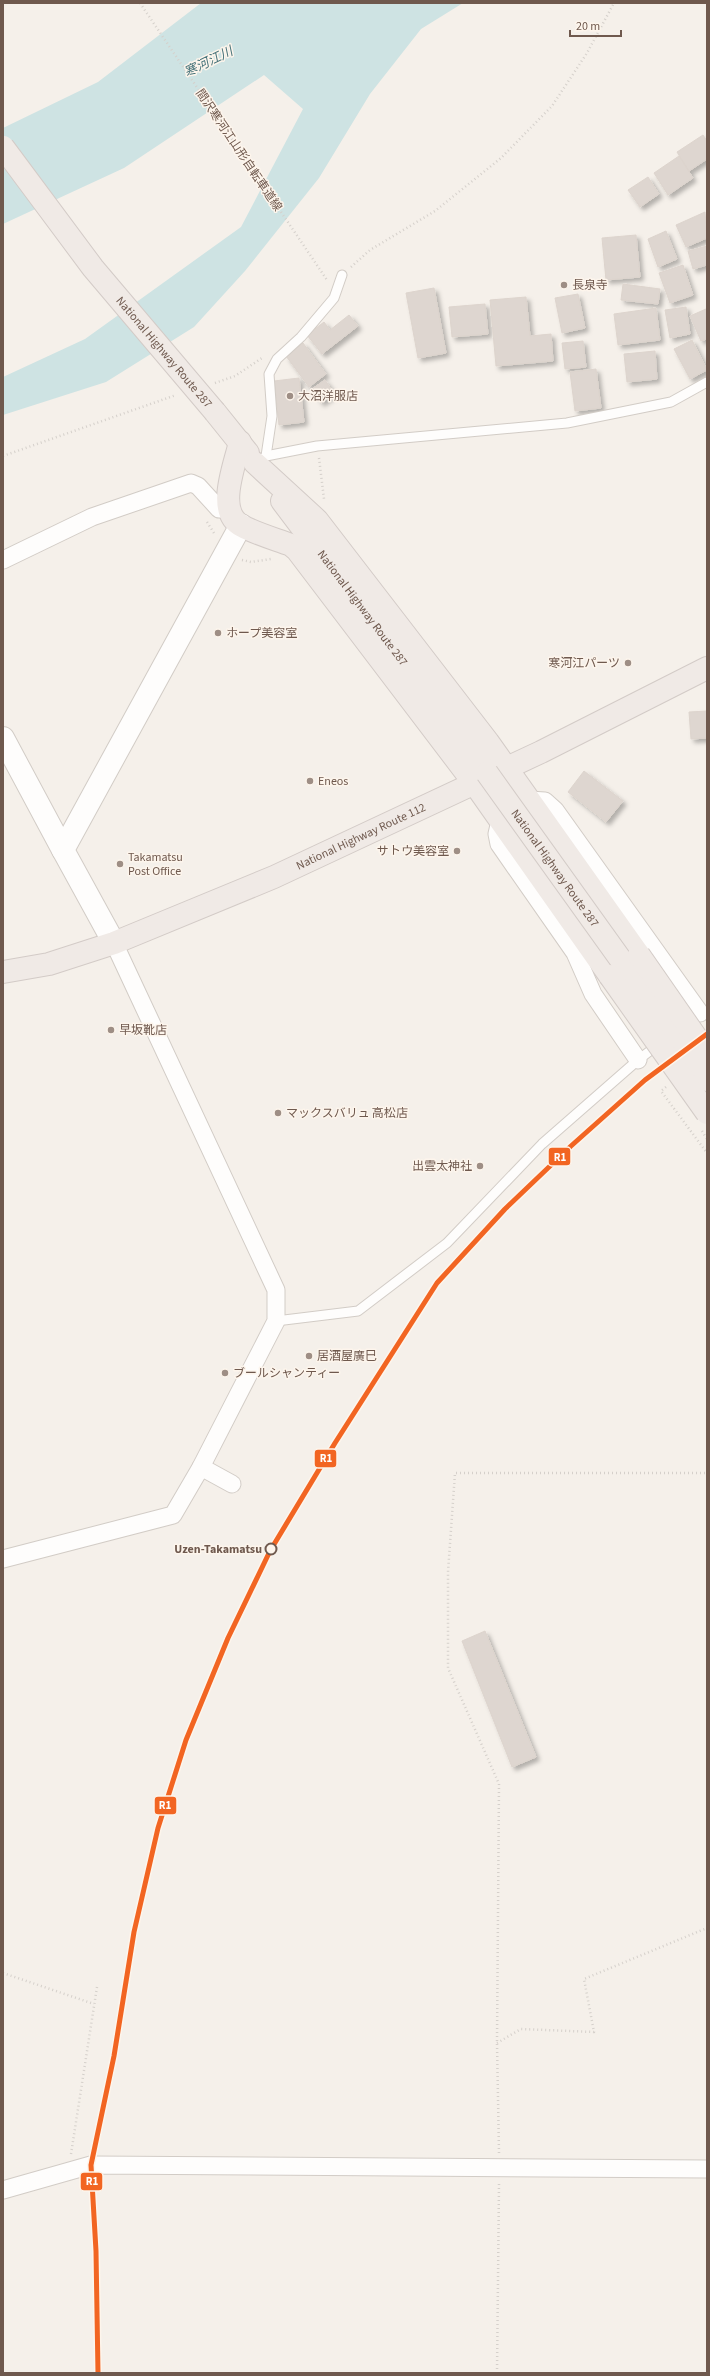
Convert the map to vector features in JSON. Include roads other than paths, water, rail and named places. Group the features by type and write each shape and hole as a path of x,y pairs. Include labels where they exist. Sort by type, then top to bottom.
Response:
{"highway":[{"name":"National Highway Route 287","path":"3,147 93,268 240,442 261,460 276,494 401,657 487,773 707,1080"},
{"path":"240,442 230,486 234,517 291,545 297,550 474,783 707,1113"},
{"path":"261,460 318,520 507,768 707,1053"},
{"name":"National Highway Route 112","path":"3,972 49,964 114,943 274,877 507,768 707,668"}],"street":[{"path":"3,560 92,517 191,483 198,486 215,506 234,517 63,850"},
{"path":"3,738 114,943 276,1290 276,1321 201,1467 173,1515 3,1559"},
{"path":"529,800 545,801 555,810 704,1011"},
{"path":"500,821 497,834 499,844 575,953 593,994 638,1060"},
{"path":"201,1467 232,1484"},
{"path":"3,2190 91,2165 500,2169 707,2169"}],"lane":[{"path":"342,275 334,298 301,337 277,359 269,374 272,416 261,460 317,446 567,423 671,402 707,382"},
{"path":"276,1321 358,1311 447,1243 542,1144 638,1060 704,1011"}],"water":[{"name":"寒河江川","path":"201,3 463,3 421,29 370,94 319,178 245,271 194,327 106,382 3,415 3,377 85,339 241,227 303,109 264,75 124,168 3,224 3,128 98,82"}],"place":[{"name":"長泉寺","path":"564,285"},
{"name":"大沼洋服店","path":"290,396"},
{"name":"ホープ美容室","path":"218,633"},
{"name":"寒河江パーツ","path":"628,663"},
{"name":"Eneos","path":"310,781"},
{"name":"サトウ美容室","path":"457,851"},
{"name":"Takamatsu Post Office","path":"120,864"},
{"name":"早坂靴店","path":"111,1030"},
{"name":"マックスバリュ 高松店","path":"278,1113"},
{"name":"出雲太神社","path":"480,1166"},
{"name":"居酒屋廣巳","path":"309,1356"},
{"name":"ブールシャンティー","path":"225,1373"},
{"name":"Uzen-Takamatsu","path":"271,1549"}]}
